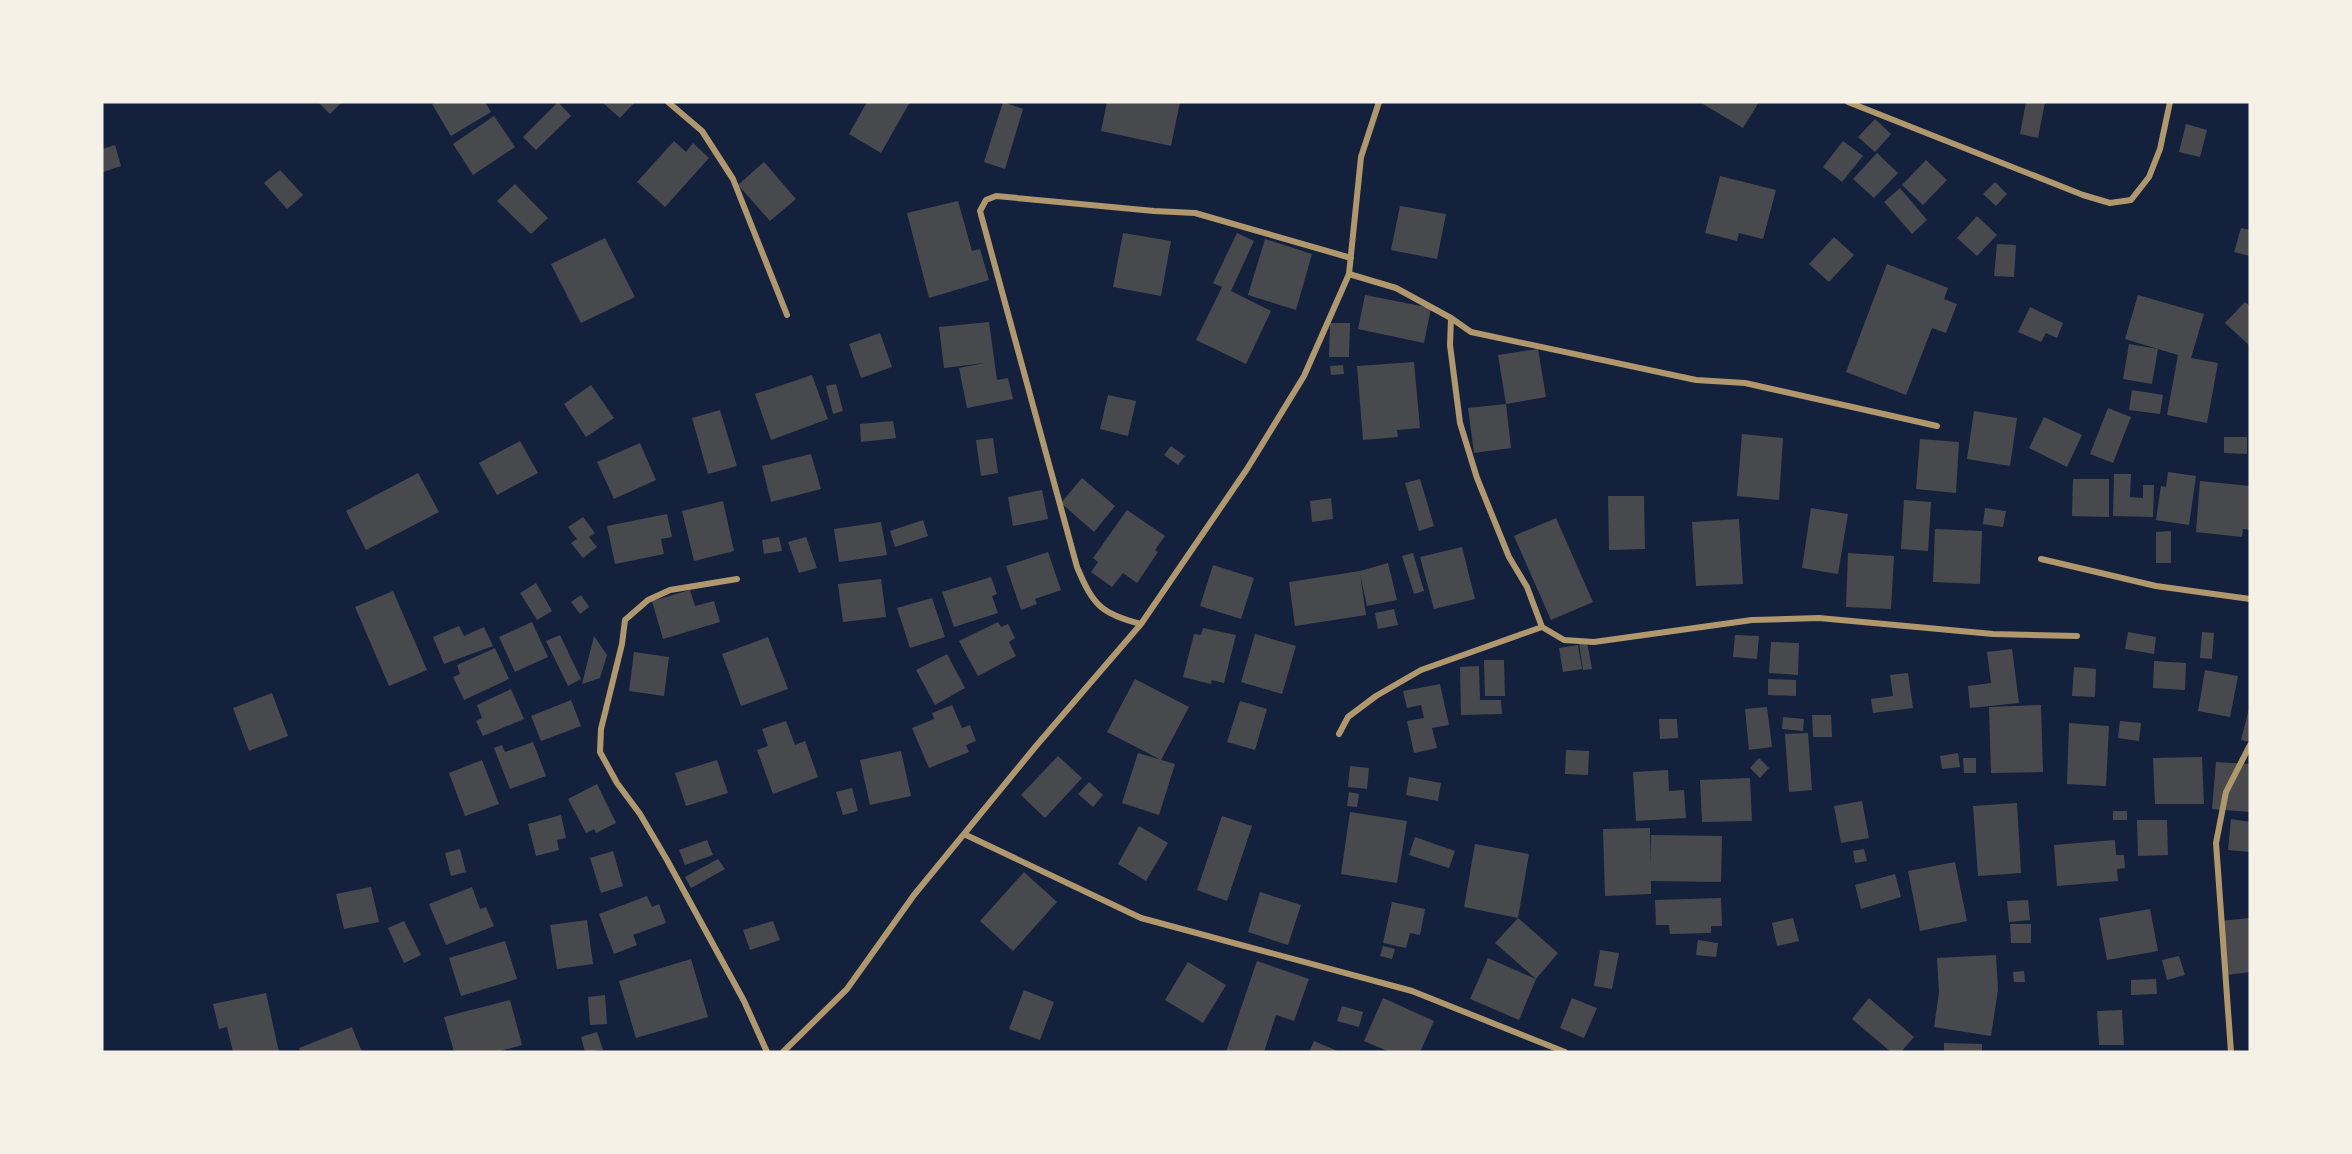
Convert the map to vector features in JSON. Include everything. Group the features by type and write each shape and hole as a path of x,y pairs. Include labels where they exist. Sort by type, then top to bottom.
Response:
{"street":[{"path":"668,102 702,131 733,179 787,315"},
{"path":"783,1052 847,989 915,895 1036,746 1141,624 1247,469 1304,376 1349,274 1361,157 1378,102"},
{"path":"1848,102 2083,195 2110,203 2131,200 2149,177 2160,148 2170,102"},
{"path":"1141,624 1116,617 1105,611 1089,595 1077,567 980,211 986,200 996,196 1154,212 1195,213 1351,258"},
{"path":"1349,274 1396,288 1451,318 1471,332 1696,380 1745,383 1937,426"},
{"path":"1451,318 1450,345 1460,423 1477,478 1509,557 1527,586 1542,627 1564,640 1594,642 1752,620 1819,618 1993,634 2077,636"},
{"path":"2041,559 2156,586 2250,599"},
{"path":"737,579 670,590 648,600 625,620 622,644 601,729 600,752 617,783 640,814 667,860 744,1000 766,1052"},
{"path":"1339,734 1348,717 1376,696 1421,670 1542,627"},
{"path":"2231,1052 2216,843 2226,792 2250,745"},
{"path":"966,835 1141,918 1412,991 1565,1052"}],"building":[{"path":"318,102 342,102 330,114"},
{"path":"435,102 485,102 491,112 451,136 432,104"},
{"path":"558,102 571,116 536,150 523,137"},
{"path":"602,102 635,102 620,118"},
{"path":"867,102 910,102 881,153 849,134"},
{"path":"1003,102 1023,109 1005,169 984,162"},
{"path":"1107,102 1180,102 1171,146 1101,131"},
{"path":"1704,102 1759,102 1743,128 1703,104"},
{"path":"2026,102 2045,102 2038,138 2020,134"},
{"path":"494,116 515,147 473,175 453,144"},
{"path":"1875,119 1891,134 1875,152 1858,137"},
{"path":"2186,124 2207,130 2200,157 2179,152"},
{"path":"674,141 686,152 693,143 709,158 665,207 637,182"},
{"path":"1843,141 1863,156 1842,182 1823,167"},
{"path":"115,145 121,166 103,172 102,149"},
{"path":"1877,153 1898,173 1874,198 1853,179"},
{"path":"1926,160 1947,180 1923,205 1902,185"},
{"path":"764,162 796,199 770,221 738,185"},
{"path":"280,170 303,195 287,209 264,183"},
{"path":"1720,176 1776,190 1763,239 1739,233 1737,241 1705,233"},
{"path":"1995,182 2007,194 1996,206 1983,194"},
{"path":"515,184 548,218 531,234 497,201"},
{"path":"1900,188 1927,220 1912,234 1884,202"},
{"path":"958,201 972,251 980,249 989,280 929,298 907,213"},
{"path":"1400,206 1446,214 1437,259 1391,250"},
{"path":"1977,216 1997,235 1977,256 1957,238"},
{"path":"2241,228 2250,230 2250,256 2234,252"},
{"path":"1123,233 1171,241 1161,296 1113,287"},
{"path":"1237,233 1254,241 1231,291 1271,311 1246,364 1196,340 1222,287 1213,283"},
{"path":"1834,237 1854,255 1829,282 1809,264"},
{"path":"605,238 635,297 581,323 551,264"},
{"path":"1265,239 1312,254 1296,310 1248,295"},
{"path":"1997,244 2016,245 2014,277 1994,276"},
{"path":"1887,264 1948,288 1944,299 1957,304 1946,333 1932,328 1906,395 1846,372"},
{"path":"1365,295 1431,308 1424,343 1358,329"},
{"path":"2138,295 2204,314 2191,358 2218,363 2207,423 2167,415 2178,355 2125,339"},
{"path":"2245,302 2250,306 2250,346 2225,323"},
{"path":"2030,307 2063,323 2057,338 2046,333 2041,342 2018,332"},
{"path":"989,322 997,380 1008,378 1013,399 967,408 959,368 984,363 944,368 939,327"},
{"path":"1330,323 1350,323 1349,357 1329,357"},
{"path":"880,333 892,367 861,378 849,344"},
{"path":"2129,344 2158,349 2152,384 2123,379"},
{"path":"1538,349 1546,397 1506,404 1498,355"},
{"path":"1414,362 1420,428 1397,430 1398,437 1363,440 1357,366"},
{"path":"1343,365 1344,374 1331,375 1330,366"},
{"path":"812,375 828,419 771,440 755,394"},
{"path":"836,384 843,411 833,414 826,386"},
{"path":"591,385 614,418 586,437 564,404"},
{"path":"2132,390 2163,395 2160,414 2129,410"},
{"path":"1108,395 1136,401 1128,436 1100,429"},
{"path":"1506,404 1511,448 1474,453 1468,408"},
{"path":"2108,408 2131,417 2113,463 2090,454"},
{"path":"720,410 737,466 708,474 692,418"},
{"path":"1974,411 2017,418 2010,466 1967,459"},
{"path":"2044,417 2082,435 2067,467 2029,448"},
{"path":"893,421 896,438 861,442 860,424"},
{"path":"1742,434 1783,438 1779,500 1737,496"},
{"path":"2224,437 2247,437 2247,454 2224,453"},
{"path":"993,438 998,473 981,476 976,440"},
{"path":"1920,439 1959,442 1956,493 1916,489"},
{"path":"520,441 538,473 497,495 479,463"},
{"path":"640,443 656,480 614,499 597,462"},
{"path":"1171,446 1185,456 1178,465 1164,455"},
{"path":"811,454 821,489 771,502 762,466"},
{"path":"2168,472 2196,476 2189,525 2156,520 2161,486 2166,487"},
{"path":"418,473 439,512 366,550 346,511"},
{"path":"2114,474 2131,474 2130,497 2143,498 2143,485 2154,485 2153,517 2113,516"},
{"path":"1082,478 1115,506 1094,532 1061,503"},
{"path":"1420,479 1434,526 1419,531 1405,483"},
{"path":"2073,479 2109,479 2109,517 2072,516"},
{"path":"2200,481 2250,486 2250,530 2243,529 2242,537 2196,532"},
{"path":"1042,490 1048,519 1013,526 1008,497"},
{"path":"1608,496 1644,496 1645,549 1609,550"},
{"path":"1331,498 1333,519 1312,522 1310,501"},
{"path":"1904,500 1931,502 1928,551 1901,549"},
{"path":"723,501 734,551 694,561 682,511"},
{"path":"1811,508 1848,514 1838,574 1802,568"},
{"path":"1985,508 2006,511 2003,527 1983,524"},
{"path":"1127,510 1165,536 1155,550 1158,552 1137,583 1123,573 1112,587 1091,572 1098,562 1093,558"},
{"path":"667,514 672,537 661,539 664,554 615,564 607,526"},
{"path":"583,517 595,533 589,537 597,547 583,558 571,543 577,539 568,527"},
{"path":"1556,518 1593,602 1551,620 1514,536"},
{"path":"1739,519 1743,584 1696,586 1692,522"},
{"path":"923,520 928,536 895,547 890,531"},
{"path":"881,522 887,555 839,562 834,529"},
{"path":"1935,529 1982,531 1980,584 1933,582"},
{"path":"2171,531 2171,563 2156,563 2156,532"},
{"path":"779,537 782,551 764,554 762,540"},
{"path":"806,537 817,568 799,573 788,542"},
{"path":"1462,547 1475,599 1434,609 1420,557"},
{"path":"1048,552 1061,590 1035,599 1037,604 1021,610 1006,566"},
{"path":"1413,553 1424,591 1414,594 1402,556"},
{"path":"1848,553 1894,556 1891,609 1846,607"},
{"path":"1388,563 1397,600 1367,606 1360,574 1366,615 1295,626 1289,582 1360,571"},
{"path":"1213,565 1254,578 1241,619 1200,606"},
{"path":"991,577 997,594 992,596 998,613 954,627 942,592"},
{"path":"881,579 886,617 843,622 838,584"},
{"path":"536,583 552,611 537,620 520,593"},
{"path":"690,590 695,606 714,601 720,622 663,639 652,601"},
{"path":"393,591 427,670 389,686 355,607"},
{"path":"581,595 589,607 580,614 571,602"},
{"path":"932,598 945,637 910,648 897,608"},
{"path":"1394,609 1398,625 1378,629 1375,613"},
{"path":"532,622 548,657 515,672 499,637"},
{"path":"998,622 1001,627 1008,624 1015,638 1009,642 1016,656 978,676 959,641"},
{"path":"459,626 464,636 484,627 493,646 444,664 433,637"},
{"path":"1203,628 1236,635 1224,683 1212,680 1211,684 1183,677 1194,634 1201,635"},
{"path":"2128,632 2156,637 2154,654 2125,649"},
{"path":"2202,632 2214,633 2212,659 2200,658"},
{"path":"1255,634 1296,646 1282,694 1241,682"},
{"path":"560,635 581,679 568,686 546,641"},
{"path":"1735,635 1759,636 1757,659 1733,657"},
{"path":"594,636 607,655 600,678 582,684"},
{"path":"768,637 788,689 741,706 722,654"},
{"path":"1587,642 1592,669 1583,670 1579,643"},
{"path":"1771,642 1799,643 1798,675 1769,673"},
{"path":"1578,645 1582,669 1563,672 1559,648"},
{"path":"495,648 509,679 464,700 453,677 460,674 457,665"},
{"path":"2012,649 2019,703 1970,708 1968,686 1991,683 1987,652"},
{"path":"634,652 669,657 664,696 629,691"},
{"path":"947,654 965,688 935,705 916,670"},
{"path":"1484,660 1504,660 1505,696 1485,696"},
{"path":"2154,661 2186,663 2185,690 2153,688"},
{"path":"1479,666 1480,700 1501,700 1502,714 1461,715 1460,667"},
{"path":"2074,667 2096,669 2095,697 2072,696"},
{"path":"2205,670 2238,676 2230,717 2198,711"},
{"path":"1908,673 1913,708 1873,713 1871,699 1893,696 1890,675"},
{"path":"1135,679 1189,707 1161,760 1107,732"},
{"path":"1768,679 1796,680 1796,696 1768,695"},
{"path":"1440,684 1449,725 1432,728 1437,748 1414,753 1407,721 1424,718 1421,705 1407,708 1403,691"},
{"path":"511,689 524,719 483,736 476,721 482,718 477,705"},
{"path":"272,693 288,736 249,751 233,708"},
{"path":"571,700 581,726 541,741 531,716"},
{"path":"1240,701 1267,709 1255,750 1227,742"},
{"path":"952,705 962,728 970,725 976,741 966,745 969,752 929,768 912,728 934,719 932,713"},
{"path":"2041,705 2043,772 1991,773 1989,707"},
{"path":"1767,707 1772,747 1749,750 1745,709"},
{"path":"2250,709 2250,742 2241,740"},
{"path":"1812,715 1831,715 1832,737 1813,737"},
{"path":"1783,717 1804,719 1803,731 1782,729"},
{"path":"1659,719 1677,719 1678,738 1660,739"},
{"path":"786,721 795,745 805,741 818,777 773,794 757,750 768,746 762,729"},
{"path":"2120,721 2141,723 2139,741 2118,738"},
{"path":"2069,723 2109,726 2106,786 2067,784"},
{"path":"1808,733 1812,790 1789,792 1785,734"},
{"path":"533,742 546,776 510,789 494,748 502,745 505,752"},
{"path":"1566,750 1589,751 1588,775 1565,774"},
{"path":"901,751 911,796 870,805 860,760"},
{"path":"1138,753 1175,764 1159,815 1122,803"},
{"path":"1958,753 1960,767 1942,769 1940,756"},
{"path":"1058,756 1082,778 1045,818 1021,795"},
{"path":"2202,757 2204,804 2155,804 2153,758"},
{"path":"1759,758 1769,768 1760,778 1750,768"},
{"path":"1963,758 1976,758 1976,773 1964,773"},
{"path":"482,760 499,804 465,816 449,773"},
{"path":"717,760 728,793 686,806 675,773"},
{"path":"2216,762 2250,764 2250,812 2212,809"},
{"path":"1350,766 1369,768 1367,789 1348,787"},
{"path":"1668,770 1669,791 1684,790 1686,818 1636,821 1633,772"},
{"path":"1409,777 1441,783 1438,801 1406,795"},
{"path":"1750,778 1752,821 1702,822 1700,780"},
{"path":"1089,782 1103,795 1093,807 1078,794"},
{"path":"597,784 616,823 596,833 594,829 586,833 568,799"},
{"path":"852,788 858,811 843,815 836,792"},
{"path":"1349,792 1359,794 1357,807 1347,806"},
{"path":"1862,801 1869,838 1841,843 1834,806"},
{"path":"2017,803 2021,873 1978,876 1973,806"},
{"path":"2113,811 2127,811 2127,820 2113,820"},
{"path":"1350,812 1407,821 1397,883 1341,874"},
{"path":"561,815 566,838 557,840 559,850 536,856 528,824"},
{"path":"1222,816 1252,826 1227,901 1197,890"},
{"path":"2231,819 2250,822 2250,852 2228,850"},
{"path":"2137,820 2167,820 2168,855 2138,856"},
{"path":"1139,826 1168,843 1146,881 1118,864"},
{"path":"1650,828 1650,864 1651,835 1722,836 1721,882 1651,881 1651,894 1605,896 1603,829"},
{"path":"1415,837 1455,851 1449,868 1409,855"},
{"path":"707,840 713,855 685,865 679,850"},
{"path":"2115,840 2116,855 2124,855 2125,868 2117,869 2118,881 2057,886 2054,845"},
{"path":"1475,844 1529,854 1518,918 1464,907"},
{"path":"460,849 466,872 451,876 445,853"},
{"path":"1864,849 1867,861 1855,863 1853,851"},
{"path":"613,851 623,886 601,893 590,858"},
{"path":"718,859 725,869 691,888 685,877"},
{"path":"1955,862 1967,921 1920,931 1908,871"},
{"path":"1024,872 1057,902 1013,951 980,921"},
{"path":"1895,874 1901,897 1861,909 1855,885"},
{"path":"371,887 379,922 344,929 336,894"},
{"path":"472,887 480,909 486,907 494,926 446,945 429,904"},
{"path":"1260,892 1301,905 1288,945 1248,932"},
{"path":"647,896 652,907 659,904 666,923 633,935 637,945 614,954 599,914"},
{"path":"1721,898 1722,926 1711,926 1711,933 1670,934 1669,925 1656,925 1655,900"},
{"path":"2028,900 2030,920 2009,922 2007,901"},
{"path":"1392,902 1425,909 1420,935 1410,933 1406,948 1383,943"},
{"path":"2150,909 2158,951 2107,960 2099,918"},
{"path":"1518,918 1558,953 1536,979 1495,943"},
{"path":"1793,918 1799,941 1777,946 1772,923"},
{"path":"2250,918 2250,972 2227,975 2220,921"},
{"path":"587,920 593,964 557,969 550,925"},
{"path":"404,921 421,955 404,963 388,928"},
{"path":"773,921 780,940 750,950 743,930"},
{"path":"2010,924 2031,924 2031,943 2011,943"},
{"path":"1698,940 1718,943 1716,957 1696,955"},
{"path":"505,941 517,979 461,996 449,958"},
{"path":"1383,946 1395,949 1392,959 1380,956"},
{"path":"1600,950 1619,953 1612,989 1594,986"},
{"path":"1996,955 1998,990 1991,1036 1934,1027 1939,993 1937,958"},
{"path":"2179,956 2185,975 2167,980 2162,960"},
{"path":"1488,958 1536,979 1519,1020 1470,999"},
{"path":"691,959 708,1017 636,1038 619,981"},
{"path":"1257,961 1309,979 1294,1021 1276,1015 1264,1052 1226,1052"},
{"path":"1188,962 1226,985 1203,1023 1165,1000"},
{"path":"2024,971 2025,982 2014,982 2013,972"},
{"path":"2156,979 2157,994 2131,995 2131,980"},
{"path":"1024,990 1054,1002 1040,1040 1009,1029"},
{"path":"266,993 279,1052 233,1052 227,1027 219,1029 213,1004"},
{"path":"605,995 607,1024 590,1025 588,997"},
{"path":"1383,998 1434,1021 1420,1052 1390,1052 1364,1041"},
{"path":"1572,998 1597,1008 1584,1038 1560,1028"},
{"path":"1869,998 1914,1037 1901,1052 1891,1052 1852,1019"},
{"path":"510,1000 522,1045 497,1052 454,1052 444,1017"},
{"path":"1342,1006 1363,1012 1359,1027 1337,1021"},
{"path":"2122,1010 2124,1045 2099,1045 2097,1011"},
{"path":"352,1027 362,1052 301,1052 299,1048"},
{"path":"597,1032 603,1050 585,1052 581,1037"},
{"path":"1314,1041 1340,1052 1309,1052"},
{"path":"1944,1043 1982,1044 1982,1052 1944,1052"}]}
